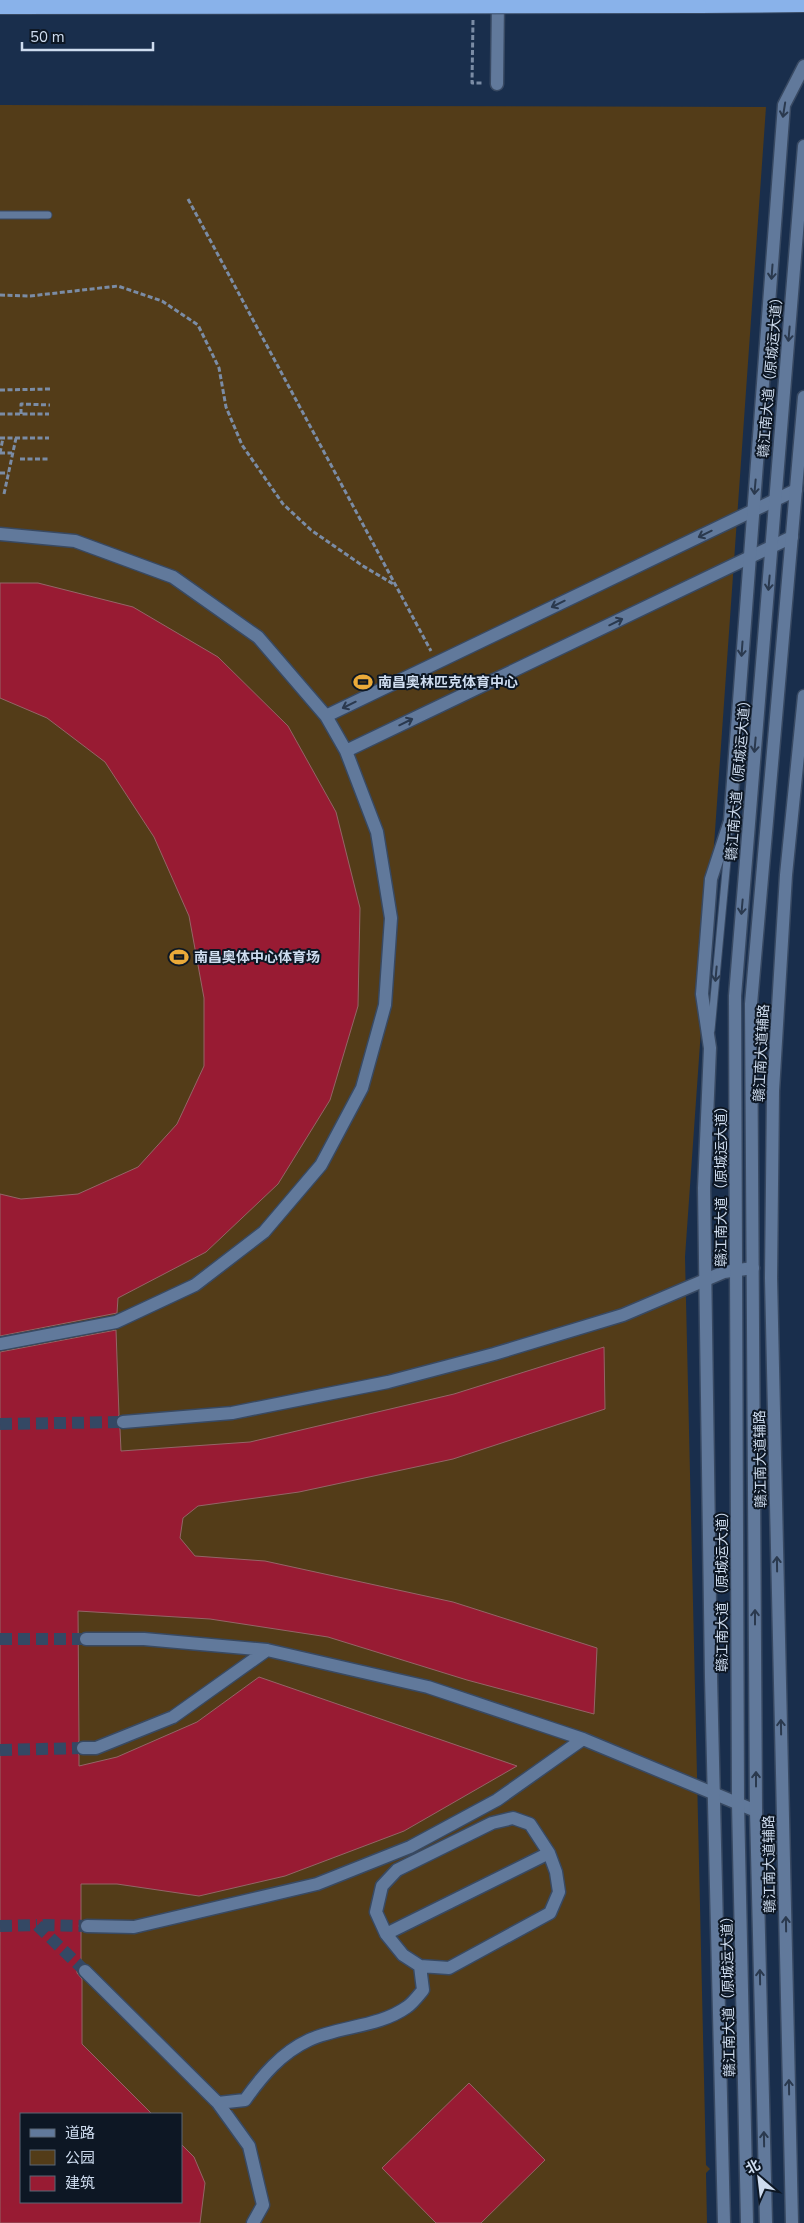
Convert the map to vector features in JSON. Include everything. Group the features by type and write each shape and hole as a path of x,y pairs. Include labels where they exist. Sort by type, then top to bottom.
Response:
{"highway":[{"path":"0,7 804,6"}],"street":[{"path":"497,84 498,0"},
{"path":"724,2223 705,1280 704,1188 710,1048 702,994 711,879 730,821 784,106 804,66"},
{"name":"赣江南大道（原城运大道）","path":"747,2223 738,1803 735,996 804,146"},
{"path":"766,2223 756,1811 751,1004 804,397"},
{"path":"326,716 796,490"},
{"path":"0,534 75,541 173,577 258,637 326,716 346,751 377,832 391,918 385,1005 362,1088 321,1165 264,1232 195,1285 116,1322 0,1344"},
{"path":"346,751 792,537"},
{"name":"赣江南大道辅路","path":"792,2223 771,1278 773,1091 786,875 804,696"},
{"path":"122,1422 232,1412 388,1382 494,1354 623,1315 724,1272 753,1268"},
{"path":"86,1639 144,1639 267,1650 428,1687 583,1739 756,1811"},
{"path":"83,1748 96,1748 173,1717 267,1650"},
{"path":"87,1926 134,1927 317,1884 410,1847 497,1800 583,1739"},
{"path":"492,1823 497,1800"},
{"path":"513,1818 530,1824 549,1853 556,1872 559,1892 550,1913 449,1968 420,1966 403,1955 386,1934 376,1912 382,1886 397,1870 492,1823 513,1818"},
{"path":"410,1847 413,1862"},
{"path":"386,1934 549,1853"},
{"path":"218,2103 245,2100 260,2078 281,2057 309,2040 389,2017 408,2007 423,1990 420,1966"},
{"path":"85,1971 218,2103 249,2146 263,2205 253,2223"}],"lane":[{"path":"0,215 48,215"}],"path":[{"path":"188,199 437,662"},
{"path":"0,295 30,296 118,286 162,301 198,325 219,368 226,407 242,445 283,504 311,530 363,566 395,585"},
{"path":"0,390 50,389"},
{"path":"21,414 21,404 50,405"},
{"path":"0,414 49,414"},
{"path":"12,453 0,453 1,438 49,438"},
{"path":"4,494 16,438"},
{"path":"20,460 49,459"},
{"path":"0,473 8,473"}],"green space":[{"name":"南昌奥林匹克体育中心","path":"0,105 766,107 685,1257 706,2165 710,2169 706,2173 707,2223 0,2223"}],"building":[{"name":"南昌奥体中心体育场","path":"0,583 38,583 133,607 218,657 288,726 336,812 360,908 358,1006 330,1100 278,1184 206,1252 118,1298 117,1313 0,1336 0,1194 21,1199 78,1194 138,1167 177,1124 204,1066 204,998 189,916 154,837 105,762 47,718 0,698"},
{"path":"116,1330 119,1415 115,1422 120,1429 121,1451 250,1442 454,1394 604,1347 605,1409 453,1459 299,1492 198,1506 183,1518 180,1538 195,1556 265,1561 453,1602 597,1648 594,1714 467,1680 328,1637 210,1619 78,1611 79,1741 75,1748 79,1755 79,1766 117,1757 197,1722 259,1677 517,1766 404,1831 285,1876 199,1896 117,1884 81,1884 81,1921 79,1926 81,1931 81,1964 77,1968 77,1973 82,1979 82,2044 151,2113 20,2113 20,2203 182,2203 182,2145 194,2157 205,2183 200,2223 0,2223 0,1352"},
{"path":"469,2083 545,2160 481,2223 436,2223 382,2168"}],"tunnel":[{"path":"0,1424 123,1422"},
{"path":"0,1639 86,1639"},
{"path":"0,1750 83,1748"},
{"path":"0,1926 37,1925"},
{"path":"85,1971 37,1925 87,1926"}],"place":[{"name":"南昌奥林匹克体育中心","path":"363,682"},
{"name":"南昌奥体中心体育场","path":"179,957"}]}
